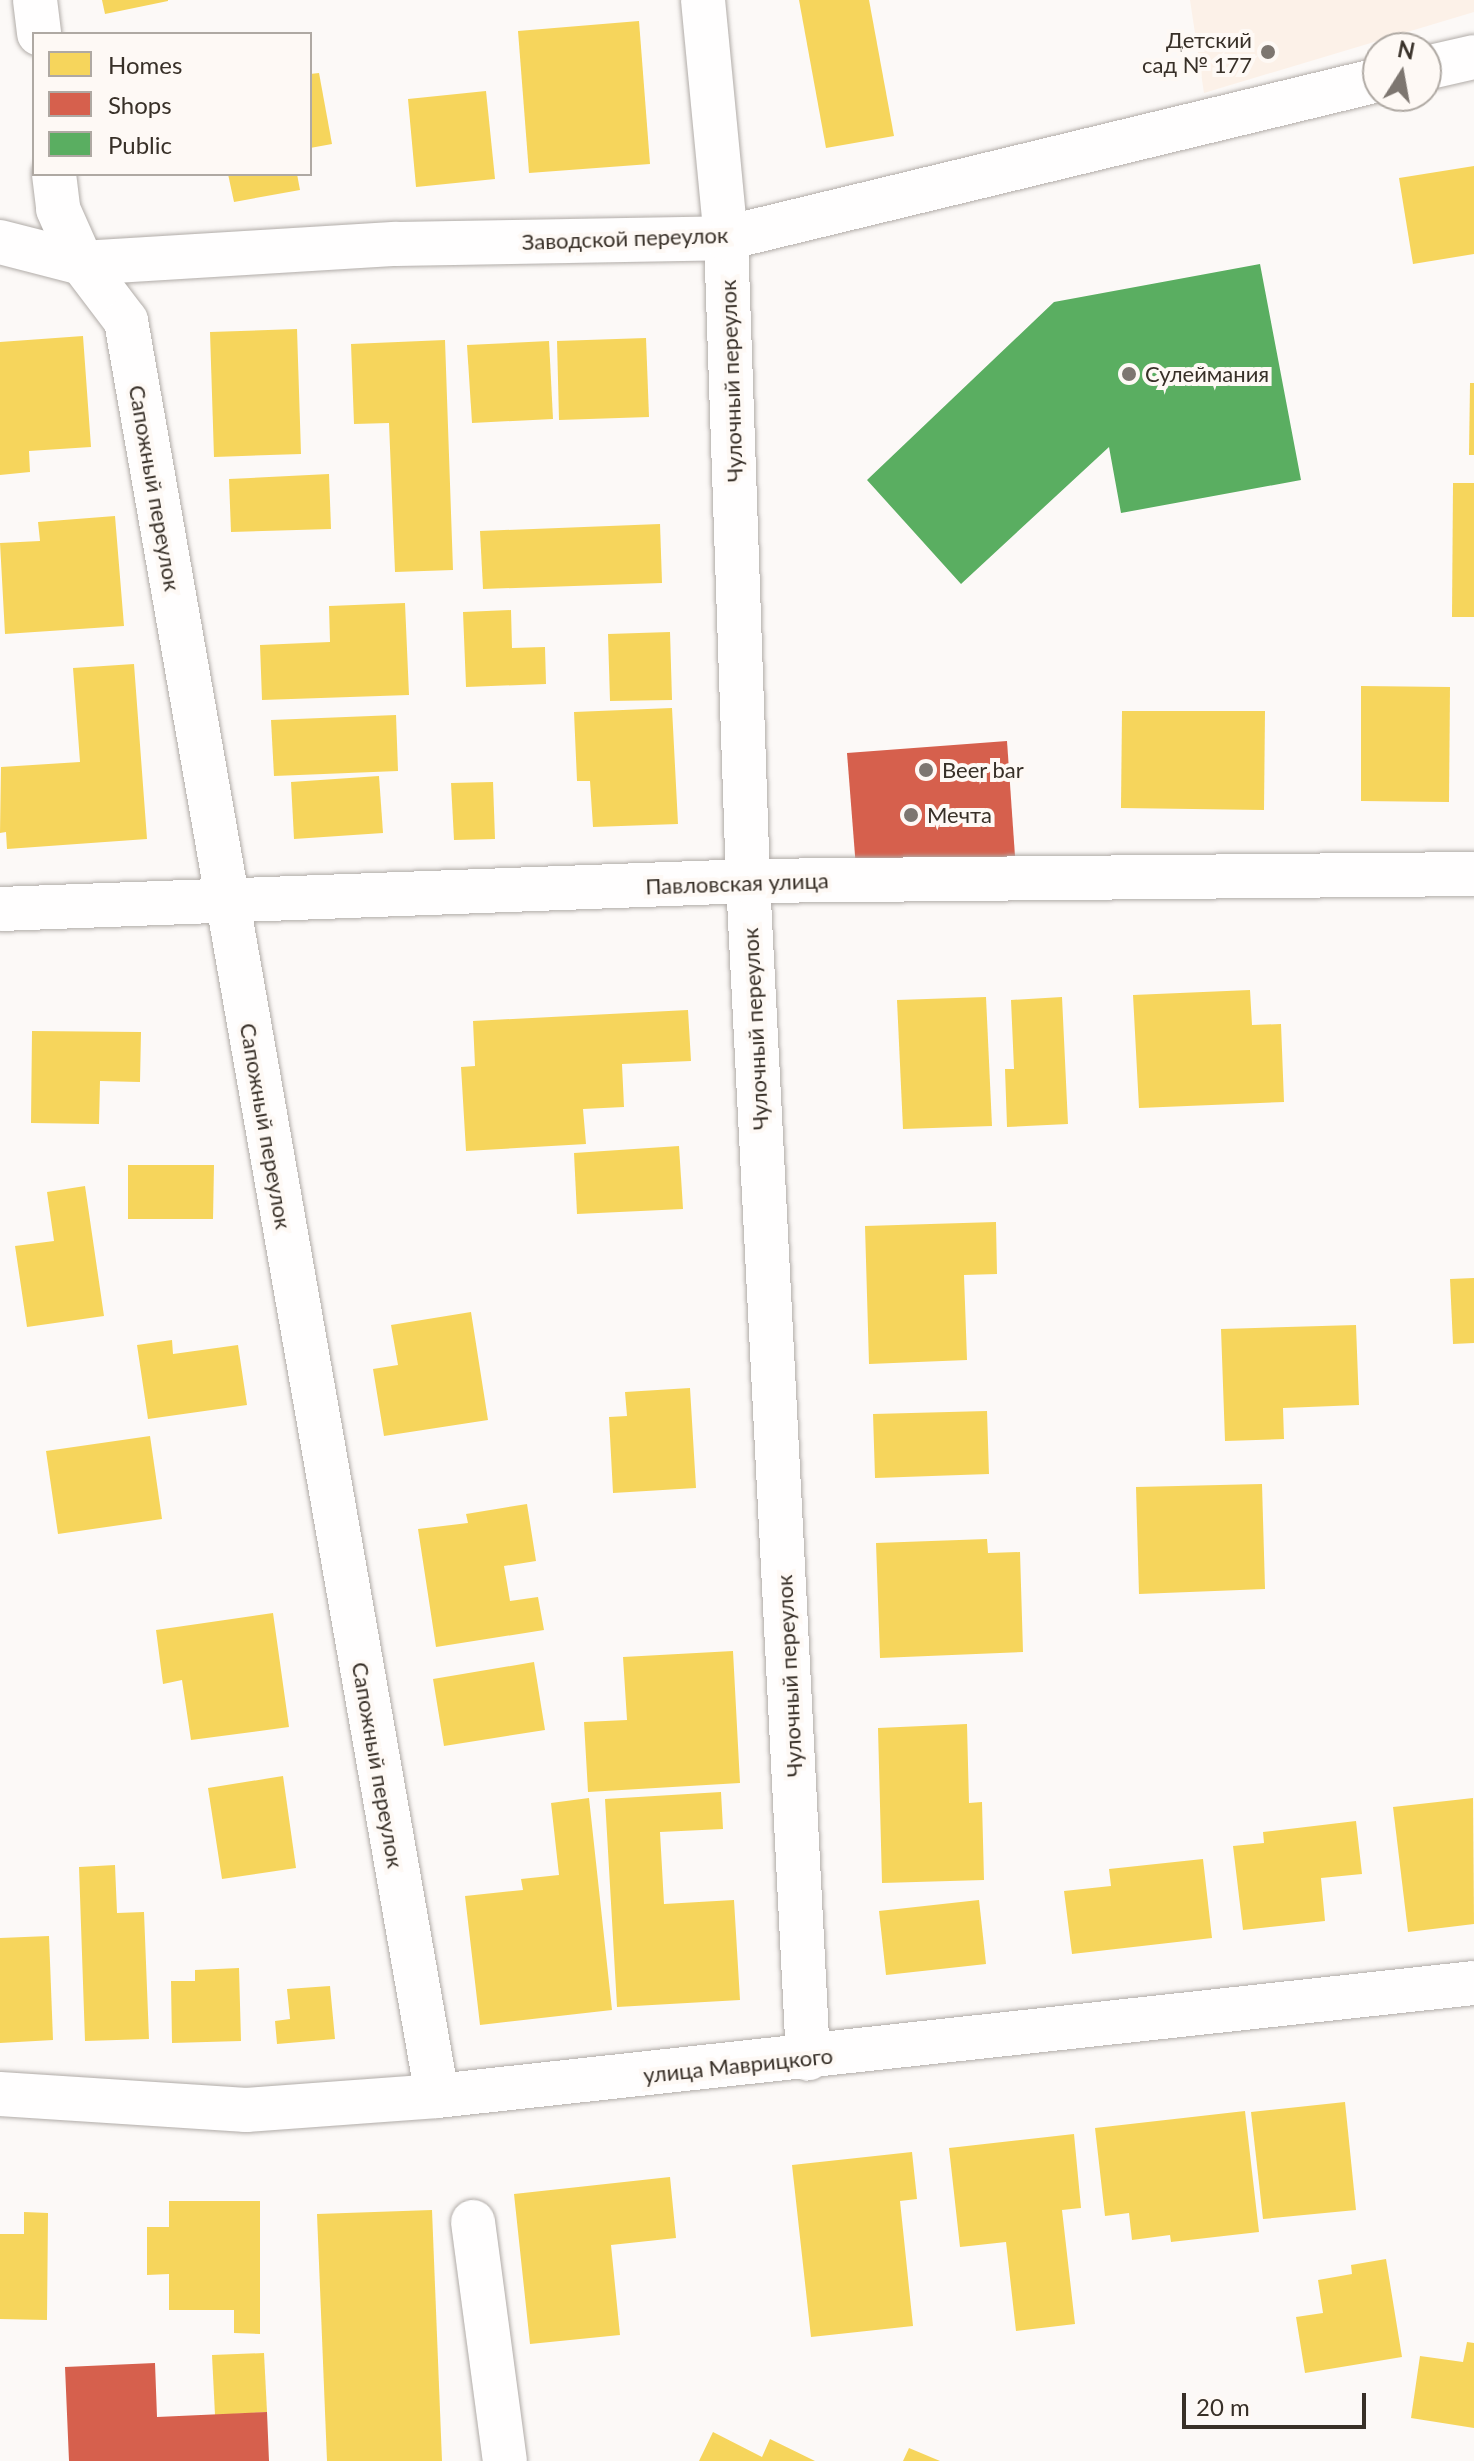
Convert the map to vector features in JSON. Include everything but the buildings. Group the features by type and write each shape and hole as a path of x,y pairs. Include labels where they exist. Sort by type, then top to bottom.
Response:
{"street":[{"path":"35,0 39,32"},
{"name":"Чулочный переулок","path":"703,0 726,238 748,881 808,2058"},
{"path":"1442,64 1474,57"},
{"name":"Заводской переулок","path":"0,242 82,263 396,244 726,238 1362,84"},
{"path":"0,218 56,191"},
{"name":"Сапожный переулок","path":"56,191 82,263 126,321 437,2096"},
{"name":"Павловская улица","path":"0,909 748,881 1474,874"},
{"name":"улица Маврицкого","path":"0,2094 246,2110 437,2096 808,2058 1474,1983"},
{"path":"473,2222 505,2461"}],"shaded area":[{"name":"Детский сад № 177","path":"1190,0 1474,0 1474,12 1407,32 1362,32 1362,46 1204,93"}],"place":[{"name":"Детский сад № 177","path":"1268,52"},
{"name":"Сулеймания","path":"1129,374"},
{"name":"Beer bar","path":"926,770"},
{"name":"Мечта","path":"911,815"}]}
